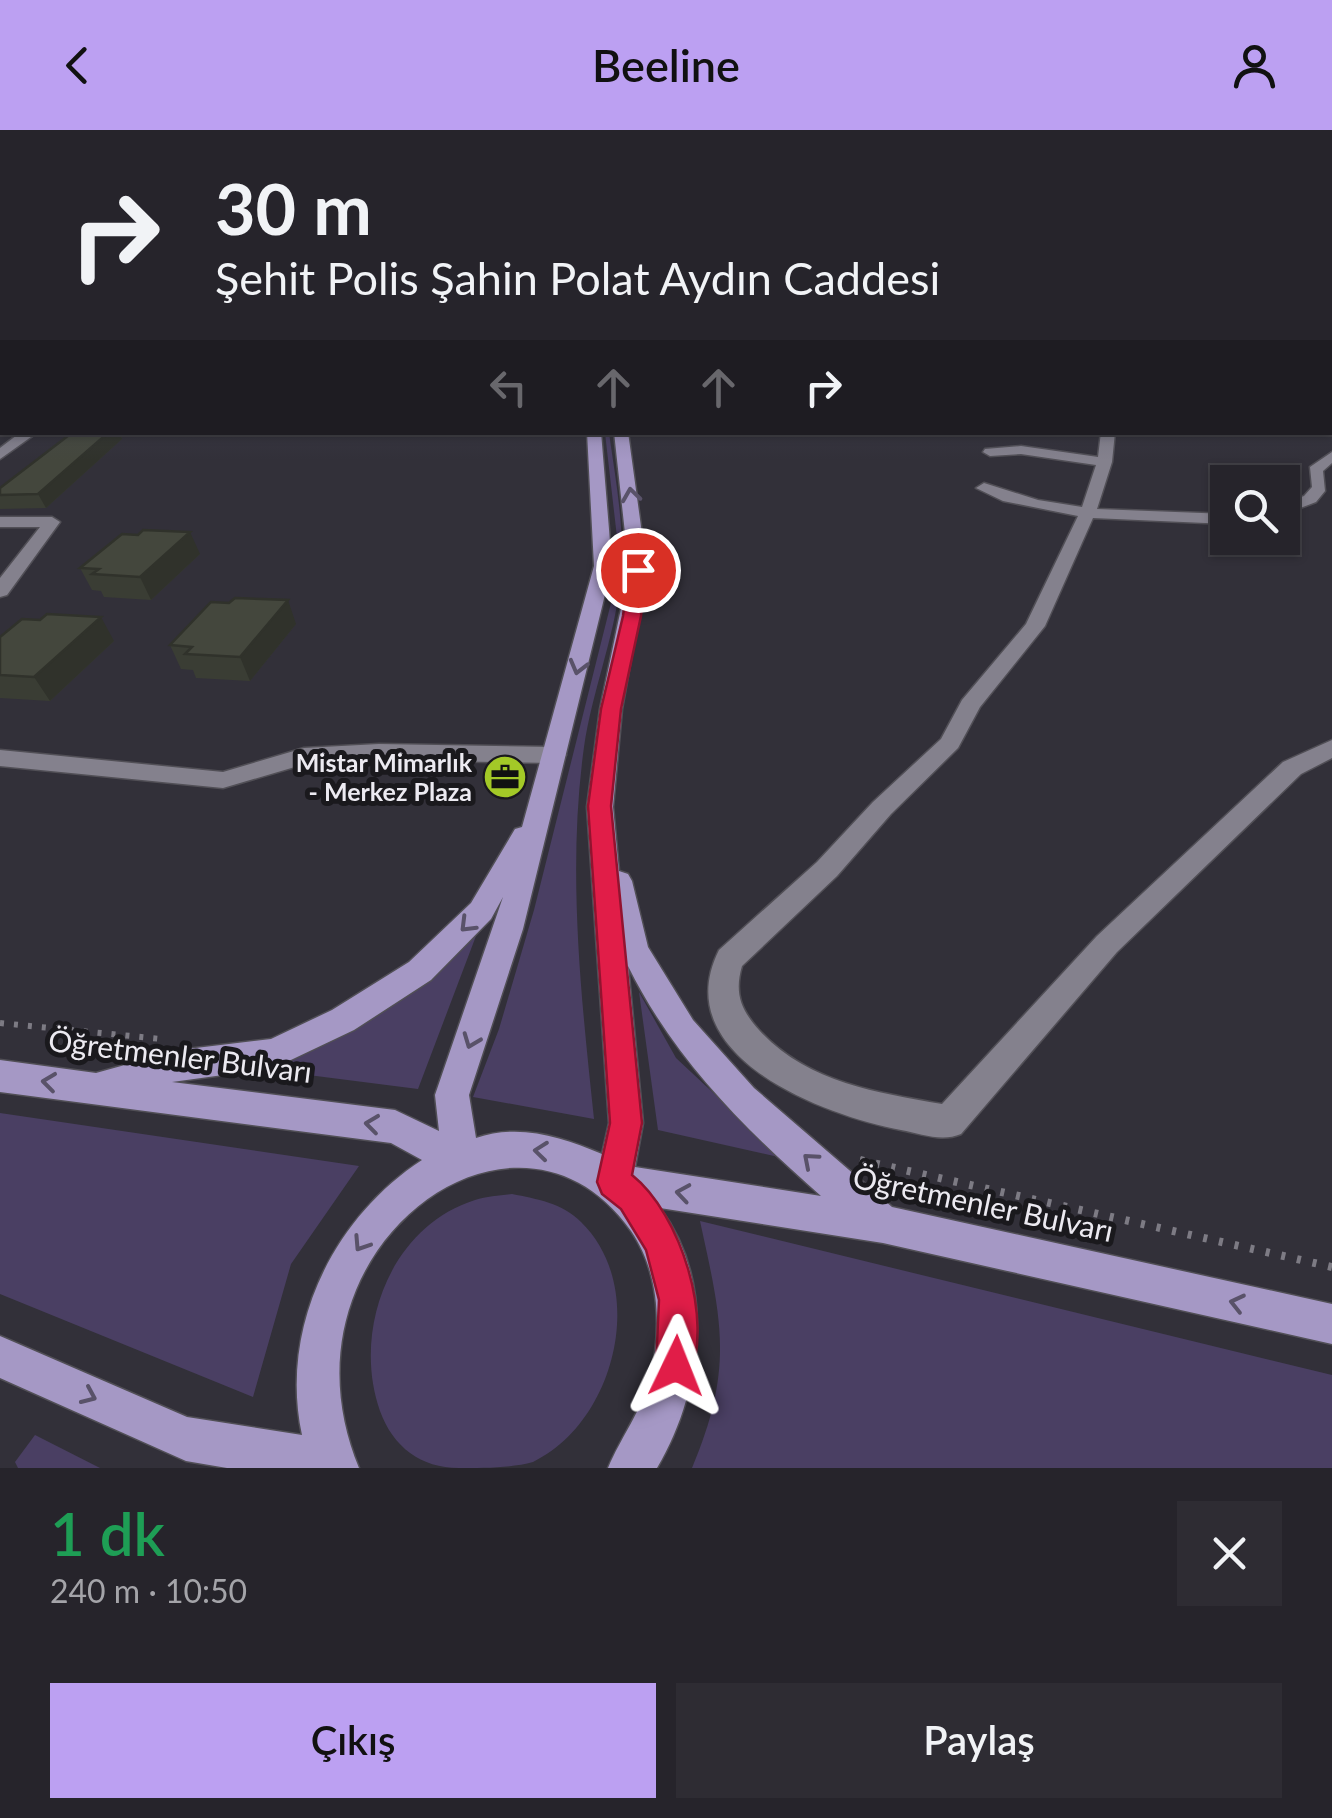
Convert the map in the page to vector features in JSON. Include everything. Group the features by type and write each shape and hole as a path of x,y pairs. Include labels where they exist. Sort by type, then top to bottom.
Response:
{"main road":[{"path":"461,1161 452,1095 509,930 603,566 594,435"},
{"path":"614,1182 626,1123 600,806 611,709 638,570 621,435"},
{"path":"600,806 633,945 676,1026 722,1084 884,1224"},
{"path":"97,1088 178,1065 274,1053 358,1010 420,971 481,910 538,814"},
{"name":"Öğretmenler Bulvarı","path":"0,1076 396,1127 461,1161"},
{"path":"334,1466 321,1437 316,1364 332,1294 363,1238 403,1194 461,1161 500,1149 549,1150 594,1166 633,1197 662,1243 678,1300 676,1366 652,1438 630,1468"},
{"name":"Öğretmenler Bulvarı","path":"614,1182 884,1224 1332,1324"},
{"path":"0,1357 186,1439 334,1466"}],"street":[{"path":"1108,435 1105,462 1088,512 1036,626 970,705 950,743 882,808 827,870 730,959 722,975 722,997 732,1020 774,1068 807,1088 848,1103 950,1122 1107,944 1292,768 1332,748"},
{"path":"0,455 8,444"},
{"path":"990,452 1021,450 1105,462"},
{"path":"1300,504 1310,500 1320,488 1315,470 1332,456"},
{"path":"984,488 1088,512 1210,518"},
{"path":"0,522 52,522 0,591"},
{"path":"0,758 223,780 304,756 379,752 554,755"}],"path":[{"path":"0,1023 168,1040"},
{"path":"857,1159 1332,1267"}],"shaded area":[{"path":"605,435 609,435 617,489 622,565 613,625 584,747 576,886 594,1119 473,1097 499,1029 534,910 616,583 618,546"},
{"path":"479,928 418,1089 269,1070 387,1009"},
{"path":"639,992 676,1058 783,1158 658,1130"},
{"path":"0,1113 359,1166 291,1264 253,1397 0,1294"},
{"path":"512,1194 566,1210 581,1222 602,1250 614,1282 617,1317 613,1352 602,1386 585,1417 561,1443 533,1462 477,1468 432,1464 401,1445 380,1411 371,1348 375,1317 400,1258 420,1233 445,1214 475,1200"},
{"path":"700,1221 1332,1375 1332,1468 692,1468 714,1401 720,1345 714,1288"},
{"path":"35,1435 100,1468 18,1468 15,1462"}],"building":[{"path":"69,435 106,435 38,494 0,495 0,488"},
{"path":"143,530 190,532 140,577 92,574 99,569 80,568 122,534 138,535"},
{"path":"235,598 288,600 240,657 185,654 192,647 170,645 211,602 229,603"},
{"path":"47,614 101,617 34,677 0,675 0,637 22,619 40,620"}],"place":[{"name":"Mistar Mimarlık - Merkez Plaza","path":"505,777"}],"route":[{"path":"638,570 611,709 600,806 626,1123 614,1182 633,1197 662,1243 678,1300 676,1366"}]}
